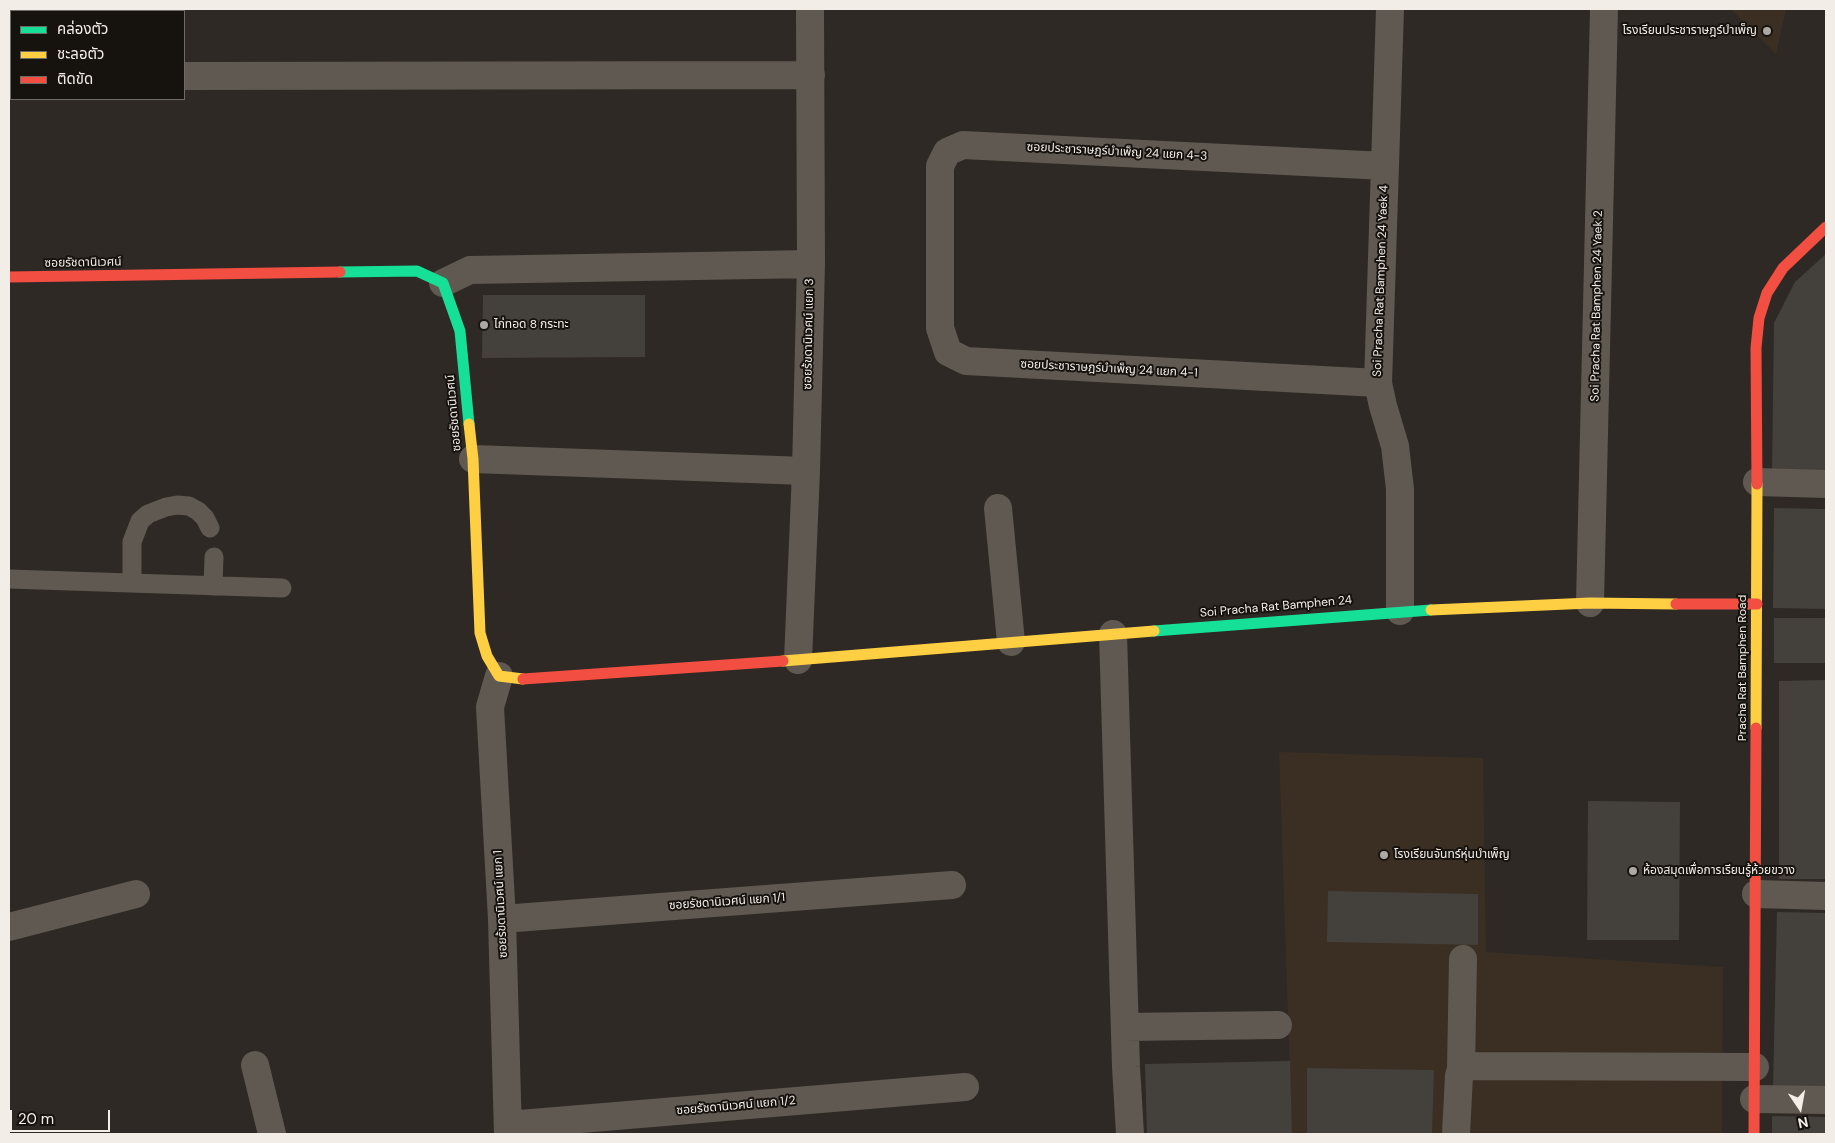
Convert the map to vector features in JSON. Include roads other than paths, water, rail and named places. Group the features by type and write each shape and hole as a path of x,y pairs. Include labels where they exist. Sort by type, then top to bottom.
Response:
{"street":[{"name":"ซอยร้ขดานิเวศน์ แยก 3","path":"798,660 806,472 811,264 810,9"},
{"name":"Soi Pracha Rat Bamphen 24 Yaek 4","path":"1390,9 1378,383 1382,406 1395,446 1400,489 1400,611"},
{"name":"Soi Pracha Rat Bamphen 24 Yaek 2","path":"1590,603 1604,9"},
{"path":"185,76 811,75"},
{"name":"ซอยประชาราษฎร์บำเพ็ญ 24 แยก 4-3","path":"940,247 940,166 947,152 963,145 1385,166"},
{"name":"Pracha Rat Bamphen Road","path":"1754,1134 1757,604 1756,348 1759,318 1767,293 1784,268 1826,227"},
{"name":"ซอยประชาราษฎร์บำเพ็ญ 24 แยก 4-1","path":"940,247 940,328 948,352 966,361 1378,383"},
{"path":"443,282 470,270 811,264"},
{"name":"ซอยรัชดานิเวศน์","path":"9,278 416,271 443,282 460,331 472,459 480,633 487,656 499,676"},
{"path":"472,459 806,472"},
{"path":"1757,482 1826,484"},
{"path":"998,508 1011,642"},
{"name":"Soi Pracha Rat Bamphen 24","path":"798,660 1400,611 1590,603 1757,604"},
{"path":"1113,634 1130,1134"},
{"path":"499,676 522,679 798,660"},
{"name":"ซอยร้ขดานิเวศน์ แยก 1","path":"499,676 490,707 502,919 508,1130"},
{"name":"ซอยรัชดานิเวศน์ แยก 1/1","path":"502,919 952,885"},
{"path":"9,928 136,894"},
{"path":"1756,894 1826,896"},
{"path":"1456,1134 1461,1069 1464,959"},
{"path":"1125,1027 1278,1025"},
{"path":"255,1065 272,1134"},
{"path":"1461,1069 1470,1066 1755,1067"},
{"name":"ซอยรัชดานิเวศน์ แยก 1/2","path":"508,1130 965,1087"},
{"path":"1754,1099 1826,1100"}],"lane":[{"path":"132,583 132,542 140,521 148,514 166,507 177,505 189,506 202,514 210,528"},
{"path":"213,586 214,557"},
{"path":"9,579 282,588"}],"place":[{"name":"โรงเรียนประชาราษฎร์บำเพ็ญ","path":"1767,31"},
{"name":"ไก่ทอด 8 กระทะ","path":"484,325"},
{"name":"โรงเรียนจันทร์หุ่นบำเพ็ญ","path":"1384,855"},
{"name":"ห้องสมุดเพื่อการเรียนรู้ห้วยขวาง","path":"1633,871"}]}
